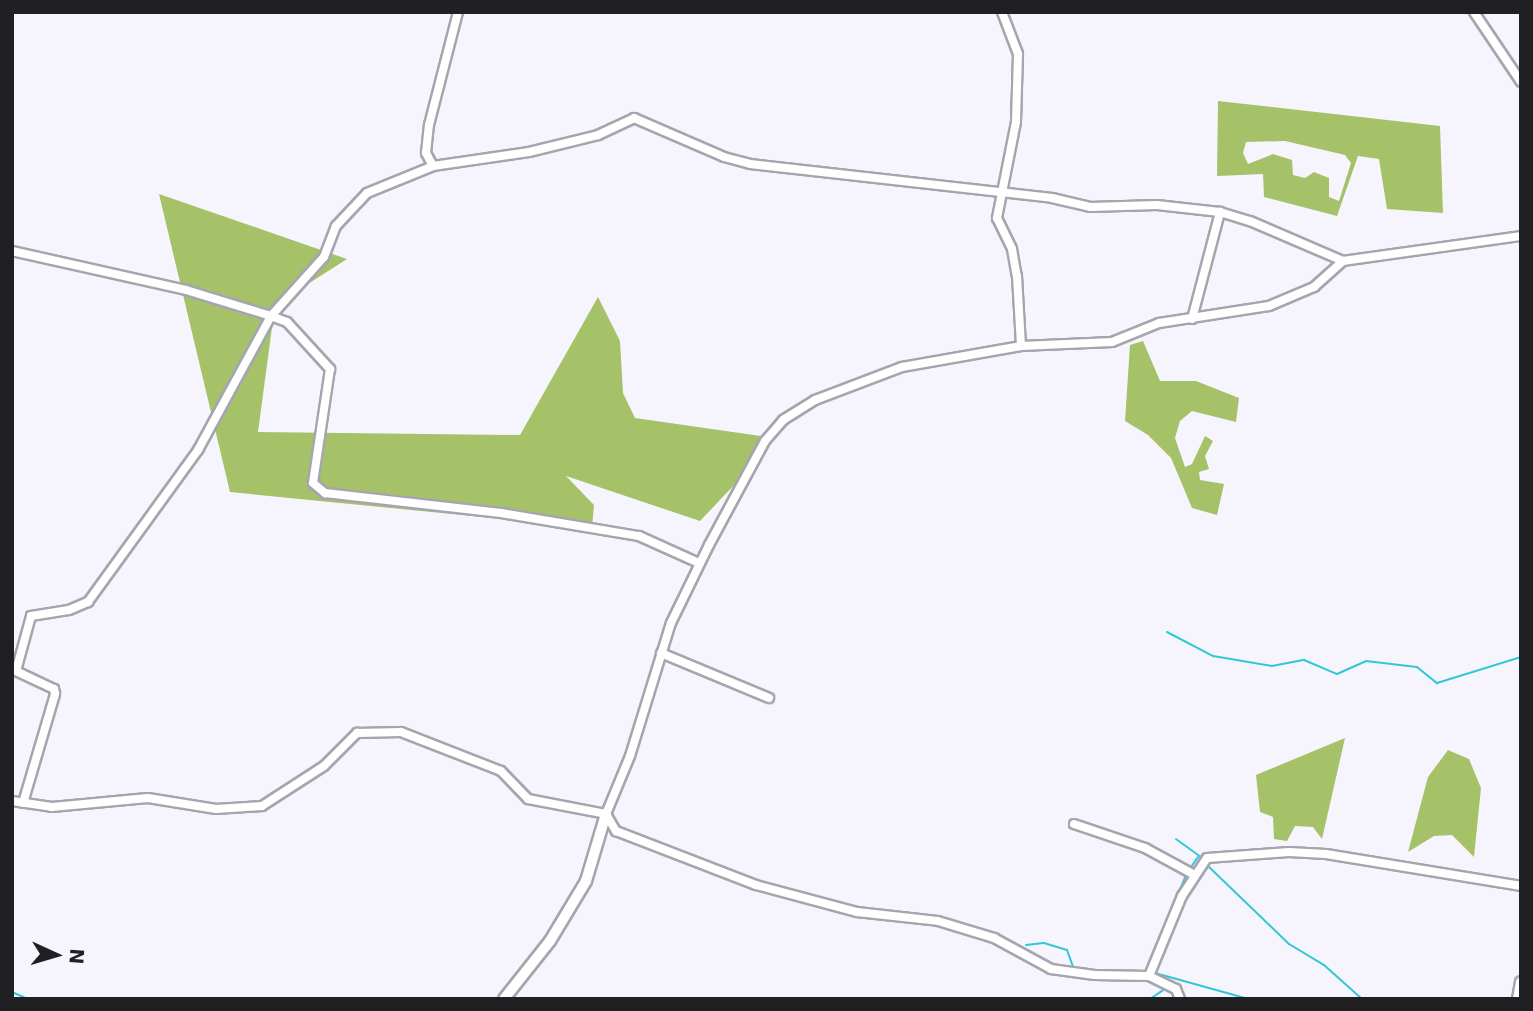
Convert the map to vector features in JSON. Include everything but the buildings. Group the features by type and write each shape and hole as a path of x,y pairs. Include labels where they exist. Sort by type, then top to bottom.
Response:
{"street":[{"path":"433,166 426,153 429,125 458,12"},
{"path":"1002,12 1017,54 1016,122 997,218 1012,248 1017,276 1021,346"},
{"path":"1474,12 1521,82"},
{"path":"23,803 55,694 54,689 16,671 31,616 69,610 88,602 198,450 271,316 324,257 336,226 368,193 433,166 528,152 598,135 634,118 724,157 750,164 1000,193 1090,207 1157,205 1220,212 1250,220 1343,261 1521,236"},
{"path":"1192,319 1220,212"},
{"path":"12,251 186,290 287,322 330,369 313,483 325,493 593,527 639,536 699,564"},
{"path":"504,999 550,941 586,881 606,814 631,756 661,653 699,564 765,441 783,420 815,400 902,367 1021,346 1112,342 1159,323 1238,313 1292,297 1314,287 1343,261"},
{"path":"661,653 769,698"},
{"path":"12,801 52,807 148,798 216,809 262,806 324,766 357,733 378,730 426,740 500,771 528,799 606,814 616,831 805,901 958,926 1025,952 1051,969 1153,968 1172,986 1180,999"},
{"path":"1074,824 1145,848 1193,874"},
{"path":"1153,968 1193,874 1204,860 1289,852 1326,854 1521,886"},
{"path":"1518,999 1521,982"}],"green space":[{"path":"1218,101 1440,126 1443,213 1387,209 1379,159 1358,156 1337,216 1264,197 1263,174 1217,176","holes":["1285,141 1345,155 1351,163 1339,201 1329,197 1329,178 1314,172 1305,178 1293,175 1292,160 1273,154 1248,164 1243,153 1246,142"]},
{"path":"159,194 347,259 275,305 258,432 520,435 598,297 620,341 623,393 635,418 768,437 755,463 700,521 566,476 594,505 592,528 230,492"},
{"path":"1143,341 1160,381 1196,381 1239,398 1236,422 1192,411 1180,421 1175,438 1185,467 1192,464 1205,436 1213,441 1205,456 1209,469 1199,472 1200,480 1224,484 1217,515 1192,508 1171,458 1148,435 1125,421 1130,345"},
{"path":"1345,738 1322,839 1313,827 1295,826 1287,841 1274,839 1273,817 1260,812 1256,775"},
{"path":"1448,750 1469,759 1481,788 1474,857 1452,835 1434,836 1408,852 1428,777"}],"waterway":[{"path":"1167,632 1213,656 1272,666 1304,660 1337,674 1366,661 1417,667 1437,683 1521,657"},
{"path":"1176,839 1202,858"},
{"path":"1191,867 1198,857"},
{"path":"1208,866 1289,944 1324,965 1362,999"},
{"path":"1149,964 1186,875"},
{"path":"1026,945 1044,943 1067,950 1074,969"},
{"path":"1090,971 1144,972 1151,966"},
{"path":"1155,973 1249,999"},
{"path":"1150,999 1165,989"},
{"path":"12,992 28,999"}]}
